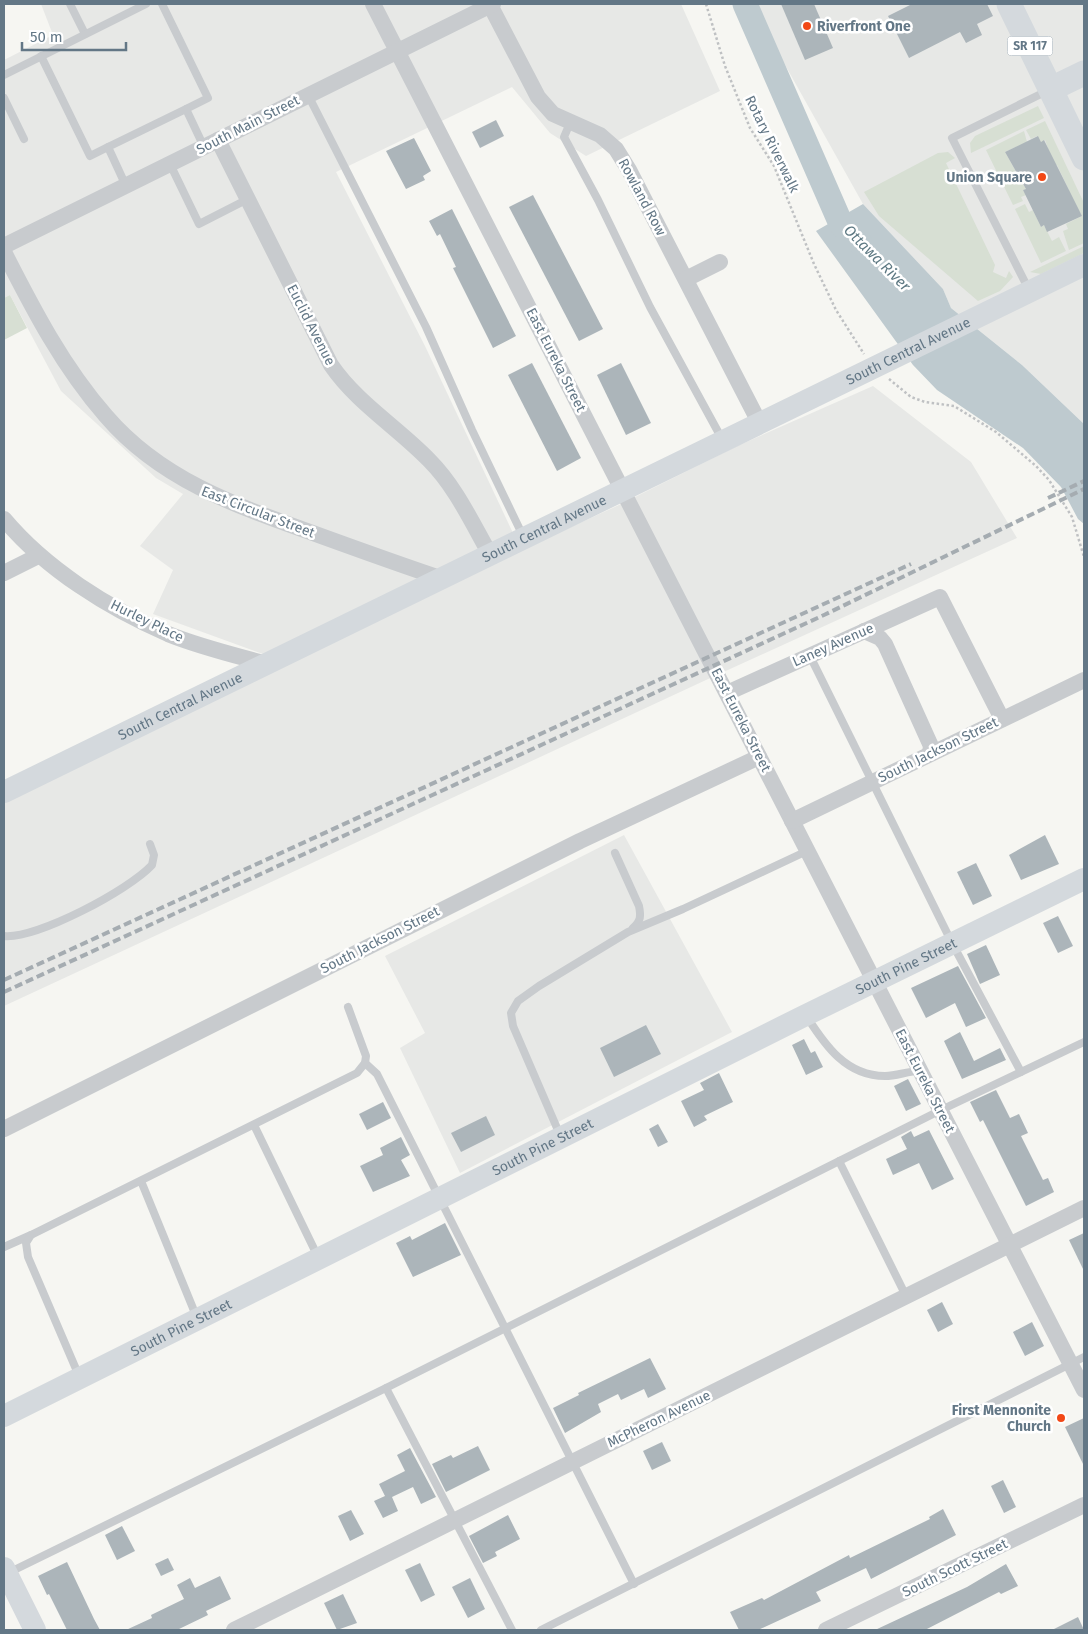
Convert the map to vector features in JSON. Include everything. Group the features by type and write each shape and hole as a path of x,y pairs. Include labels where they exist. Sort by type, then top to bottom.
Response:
{"main road":[{"name":"SR 117","path":"1009,4 1051,89"},
{"path":"1084,73 1051,89 1084,158"}],"street":[{"name":"East Eureka Street","path":"373,4 1010,1245 1077,1360 1084,1390"},
{"name":"South Main Street","path":"4,246 492,4"},
{"name":"Rowland Row","path":"492,4 538,97 553,114 600,135 616,149 629,170 759,422"},
{"name":"Euclid Avenue","path":"211,144 248,199 330,365 354,393 431,461 460,500 490,556"},
{"name":"East Circular Street","path":"4,252 40,322 87,392 125,435 163,467 198,488 236,506 442,579"},
{"path":"686,279 720,262"},
{"name":"South Central Avenue","path":"4,792 623,492 759,422 1084,265"},
{"name":"Hurley Place","path":"4,519 38,556 93,594 168,634 267,664"},
{"path":"4,573 38,556"},
{"name":"Laney Avenue","path":"727,693 940,597 1002,718"},
{"path":"864,631 880,638 885,644 931,746 930,754"},
{"name":"South Jackson Street","path":"792,821 1084,680"},
{"name":"South Jackson Street","path":"4,1129 580,841 759,757"},
{"name":"South Pine Street","path":"4,1416 874,981 1082,884"},
{"name":"McPheron Avenue","path":"234,1630 1084,1208"},
{"name":"South Scott Street","path":"826,1630 1084,1505"},
{"path":"5,1572 35,1630"}],"lane":[{"path":"70,4 84,34"},
{"path":"4,75 146,4"},
{"path":"41,56 90,156 208,98 162,4"},
{"path":"1030,292 952,138 1051,89"},
{"path":"308,95 426,327 472,430 525,539"},
{"path":"4,98 24,139"},
{"path":"186,109 211,144"},
{"path":"570,123 564,137 568,147 598,200 650,307 723,441"},
{"path":"108,147 126,186"},
{"path":"170,164 199,224 248,199"},
{"path":"810,656 952,943 1021,1072"},
{"path":"4,936 12,937 37,931 127,886 152,865 154,855 150,844"},
{"path":"628,932 683,909 807,850"},
{"path":"561,1137 512,1026 511,1013 518,1001 539,986 628,932 639,923 641,915 639,906 615,853"},
{"path":"4,1247 357,1074 365,1063 366,1056 348,1006"},
{"path":"806,1015 831,1051 852,1067 885,1076 920,1071"},
{"path":"5,1572 386,1388 941,1110 1084,1042"},
{"path":"365,1063 376,1074 634,1584"},
{"path":"254,1125 319,1258"},
{"path":"839,1161 906,1296"},
{"path":"141,1181 197,1320"},
{"path":"31,1235 26,1243 28,1257 80,1378"},
{"path":"541,1630 1077,1360"},
{"path":"386,1388 512,1630"}],"path":[{"name":"Rotary Riverwalk","path":"706,4 725,66 750,128 774,166 814,264 836,310 866,357"},
{"path":"884,374 911,397 925,402 954,406 996,432 1049,480 1072,517 1084,557"}],"shaded area":[{"path":"41,4 681,4 720,91 586,156 550,133 512,87 336,172 425,346 521,550 619,505 735,447 873,386 971,462 1017,538 706,680 4,1006 4,791 263,654 153,614 173,570 140,546 183,494 156,478 61,391 10,295 4,298 4,60 53,35"},
{"path":"751,4 1084,4 1084,424 1022,365 951,308 943,289 863,204"},
{"path":"1038,106 1044,118 971,153 970,143 975,136"},
{"path":"1045,121 1084,203 1084,243 1069,250 1063,231 1068,229 1066,224 1082,216 1067,192 1069,190 1057,165 1054,165 1045,140 1041,142 1037,136 1031,139 1026,130"},
{"path":"1024,131 1027,142 1005,152 1026,189 1023,190 1026,195 1021,197 1023,201 1013,205 986,150"},
{"path":"948,152 955,158 946,163 995,265 993,272 1006,278 1009,271 1013,277 1000,291 978,301 879,216 864,192 938,153"},
{"path":"1025,204 1029,212 1033,210 1041,227 1044,225 1052,241 1059,237 1066,251 1041,263 1015,209"},
{"path":"1084,246 1084,253 1041,274 1030,272"},
{"path":"10,295 27,328 4,340 4,298"},
{"path":"624,835 732,1032 460,1173 400,1048 425,1033 385,956"}],"water":[{"path":"863,204 943,289 951,308 1022,365 1084,424 1084,524 1078,519 1061,487 1023,448 937,390 913,365 816,231"}],"building":[{"name":"Riverfront One","path":"781,4 814,4 833,48 805,60"},
{"path":"912,4 987,4 993,16 977,24 982,35 966,43 960,32 909,58 888,16"},
{"path":"496,120 504,136 480,148 472,132"},
{"name":"Union Square","path":"1038,136 1041,142 1044,140 1082,216 1047,232 1044,225 1041,227 1023,190 1026,189 1005,152"},
{"path":"414,138 431,171 423,176 425,180 406,189 386,151"},
{"path":"533,195 603,329 579,341 509,207"},
{"path":"452,209 516,336 493,348 453,268 456,267 440,234 437,236 429,221"},
{"path":"532,363 581,458 557,471 508,375"},
{"path":"621,363 651,423 626,435 597,375"},
{"path":"1045,835 1059,864 1021,880 1009,855"},
{"path":"976,863 992,896 973,905 957,872"},
{"path":"1058,916 1073,946 1058,953 1043,923"},
{"path":"986,945 1000,975 980,984 967,954"},
{"path":"958,966 986,1018 966,1027 955,1003 926,1018 911,988"},
{"path":"646,1025 661,1054 614,1077 600,1048"},
{"path":"960,1032 974,1061 1000,1048 1006,1060 962,1079 944,1041"},
{"path":"804,1039 811,1053 815,1051 823,1067 806,1075 792,1045"},
{"path":"719,1073 733,1102 704,1116 707,1120 694,1127 681,1101 704,1090 700,1083"},
{"path":"908,1079 921,1104 906,1111 894,1086"},
{"path":"996,1090 1010,1118 1019,1114 1028,1133 1021,1136 1043,1180 1048,1178 1054,1192 1026,1206 983,1120 980,1122 970,1102"},
{"path":"383,1102 391,1118 367,1130 359,1114"},
{"path":"486,1116 495,1135 461,1152 451,1133"},
{"path":"658,1124 668,1142 658,1147 649,1129"},
{"path":"929,1130 954,1179 932,1190 919,1163 893,1175 886,1159 907,1149 901,1137 911,1131 914,1137"},
{"path":"401,1137 410,1155 401,1160 410,1176 373,1192 360,1166 383,1155 380,1148"},
{"path":"445,1223 461,1255 413,1277 396,1243 410,1236 412,1240"},
{"path":"1084,1233 1084,1271 1069,1240"},
{"path":"942,1302 953,1324 938,1332 927,1310"},
{"path":"1032,1322 1044,1346 1025,1356 1013,1332"},
{"path":"650,1358 666,1389 648,1398 644,1389 621,1400 618,1394 598,1404 601,1412 565,1433 553,1408 579,1395 578,1393"},
{"path":"1084,1418 1084,1466 1065,1427"},
{"path":"662,1442 671,1461 652,1470 643,1451"},
{"path":"478,1446 490,1470 446,1492 432,1464 451,1455 453,1458"},
{"path":"410,1448 436,1497 421,1504 413,1487 392,1497 398,1511 383,1518 374,1501 385,1496 379,1484 405,1471 397,1455"},
{"path":"1003,1480 1016,1507 1004,1513 991,1486"},
{"path":"943,1509 956,1535 871,1579 866,1568 816,1592 821,1601 758,1630 739,1630 730,1612 762,1598 764,1600 849,1555 850,1558 930,1519 929,1517"},
{"path":"351,1510 364,1534 350,1541 338,1516"},
{"path":"508,1515 520,1539 495,1552 497,1556 483,1563 469,1536"},
{"path":"122,1526 135,1551 117,1560 105,1535"},
{"path":"168,1558 174,1570 161,1576 155,1564"},
{"path":"67,1562 100,1630 67,1630 49,1594 47,1595 38,1576"},
{"path":"420,1563 435,1595 421,1602 405,1570"},
{"path":"1006,1564 1018,1586 1001,1594 999,1592 925,1630 875,1630 967,1587"},
{"path":"220,1576 231,1599 206,1611 208,1615 177,1630 126,1630 152,1618 151,1615 184,1599 177,1585 190,1578 195,1588"},
{"path":"470,1578 485,1609 468,1618 452,1587"},
{"path":"343,1594 357,1623 337,1630 324,1603"},
{"path":"1078,1617 1084,1630 1052,1630"}],"waterway":[{"name":"Ottawa River","path":"745,4 841,224 860,243"}],"railway":[{"path":"1048,498 1084,481"},
{"path":"4,992 824,615 1084,489"},
{"path":"4,980 911,564"}],"place":[{"name":"Riverfront One","path":"807,26"},
{"name":"Union Square","path":"1042,177"},
{"name":"First Mennonite Church","path":"1061,1418"}]}
